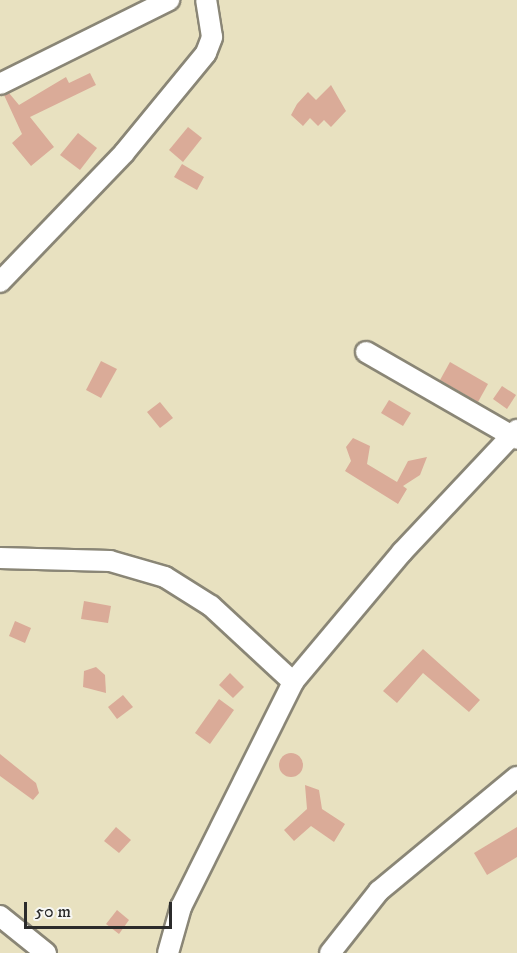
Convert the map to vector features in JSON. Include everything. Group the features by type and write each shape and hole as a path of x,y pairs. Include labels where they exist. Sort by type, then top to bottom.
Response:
{"street":[{"path":"0,84 169,0"},
{"path":"0,282 124,153 206,53 212,37 206,0"},
{"path":"168,953 181,907 293,682 514,434 366,352"},
{"path":"0,558 110,561 165,577 211,606 293,682"},
{"path":"330,953 379,891 517,777"},
{"path":"0,916 46,953"}],"building":[{"path":"90,73 96,85 30,117 54,147 31,166 12,143 22,134 4,95 9,93 19,105 66,77 69,83"},
{"path":"331,85 346,111 331,127 324,120 318,126 310,118 303,126 291,115 308,92 316,100"},
{"path":"188,127 202,138 183,162 169,150"},
{"path":"78,133 97,148 80,170 60,155"},
{"path":"182,164 204,177 197,190 174,177"},
{"path":"101,361 117,369 101,398 86,390"},
{"path":"450,362 488,384 478,402 440,380"},
{"path":"502,386 516,395 507,409 493,399"},
{"path":"389,400 411,413 403,426 381,413"},
{"path":"160,402 173,418 160,428 147,412"},
{"path":"353,438 370,446 367,464 397,482 408,461 427,457 420,475 403,486 407,489 398,504 345,471 351,461 346,447"},
{"path":"84,601 111,606 108,623 81,619"},
{"path":"15,621 31,628 25,643 9,636"},
{"path":"423,649 480,700 469,712 423,673 397,703 383,691"},
{"path":"96,667 105,675 106,693 83,687 84,671"},
{"path":"230,673 244,687 233,698 219,685"},
{"path":"123,695 133,707 117,719 108,707"},
{"path":"219,699 234,710 210,744 195,733"},
{"path":"291,753 299,757 303,765 299,773 291,777 283,773 279,765 283,757"},
{"path":"0,754 36,783 39,793 33,800 0,776"},
{"path":"305,785 319,790 322,809 345,824 334,842 311,826 294,841 284,830 307,809"},
{"path":"116,827 131,840 119,853 104,841"},
{"path":"517,827 517,857 487,875 474,853"},
{"path":"117,910 129,920 119,934 106,924"}]}
